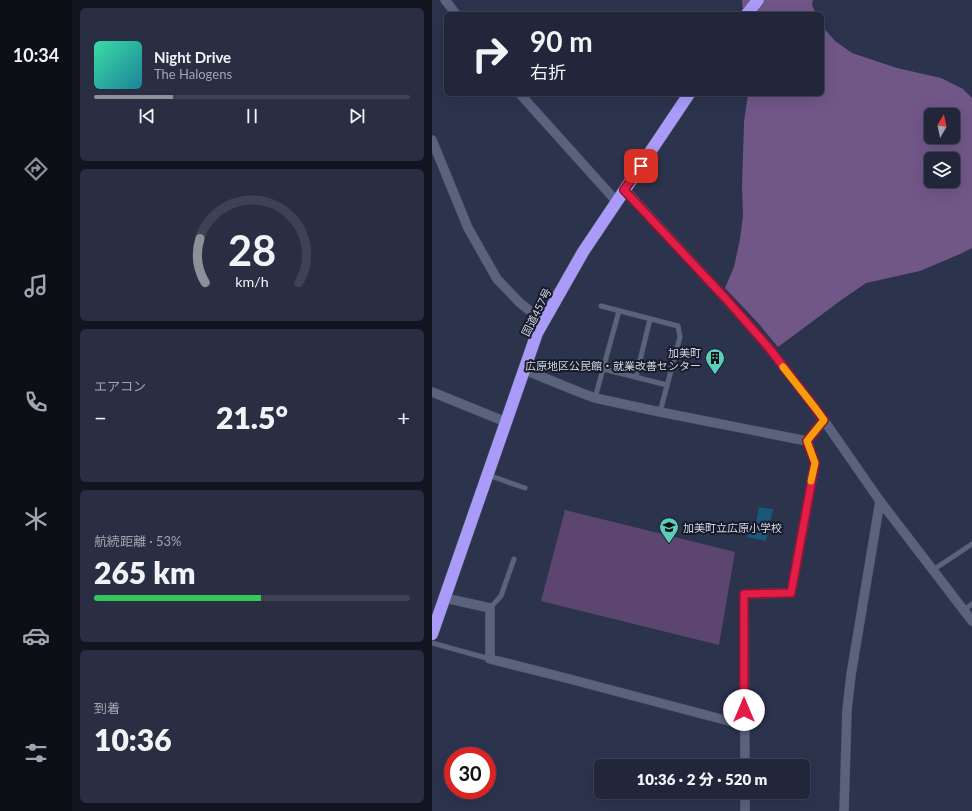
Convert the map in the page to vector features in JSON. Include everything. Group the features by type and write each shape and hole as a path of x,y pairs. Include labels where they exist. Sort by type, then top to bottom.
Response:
{"highway":[{"path":"749,12 758,0"},
{"name":"国道457号","path":"432,634 524,370 538,334 583,252 688,96"}],"street":[{"path":"445,0 454,12"},
{"path":"522,96 617,202"},
{"path":"432,140 468,228 497,279 520,304 544,322"},
{"path":"624,190 726,299 769,348 824,420 880,501 972,621"},
{"path":"524,370 595,398 807,441"},
{"path":"432,392 506,422"},
{"path":"807,441 824,420"},
{"path":"745,759 744,594 791,593 815,463 807,441"},
{"path":"844,811 847,710 851,675 880,501"},
{"path":"445,598 490,608 490,659 744,725"},
{"path":"745,799 745,811"}],"lane":[{"path":"601,306 678,326 680,337 660,412"},
{"path":"595,398 619,311"},
{"path":"636,377 650,319"},
{"path":"603,369 667,385"},
{"path":"488,475 525,488"},
{"path":"933,570 972,544"},
{"path":"490,608 502,596 514,559"},
{"path":"964,610 972,604"},
{"path":"432,643 490,659"}],"shaded area":[{"path":"742,0 813,0 812,5 815,12 743,12"},
{"path":"824,28 835,41 852,53 897,68 941,78 963,89 972,98 972,248 920,271 866,283 778,347 759,324 725,288 734,267 740,239 743,216 742,186 744,122 748,96 824,96"},
{"path":"565,510 735,552 719,645 541,601"}],"water":[{"path":"759,507 773,509 766,541 747,537 750,523 756,524"}],"slow traffic":[{"path":"783,367 824,420 807,441 815,463 811,481"}],"place":[{"name":"加美町 広原地区公民館・就業改善センター","path":"715,375"},
{"name":"加美町立広原小学校","path":"669,544"}],"route":[{"path":"641,166 624,190 726,299 769,348 824,420 807,441 815,463 791,593 744,594 744,710"}]}
